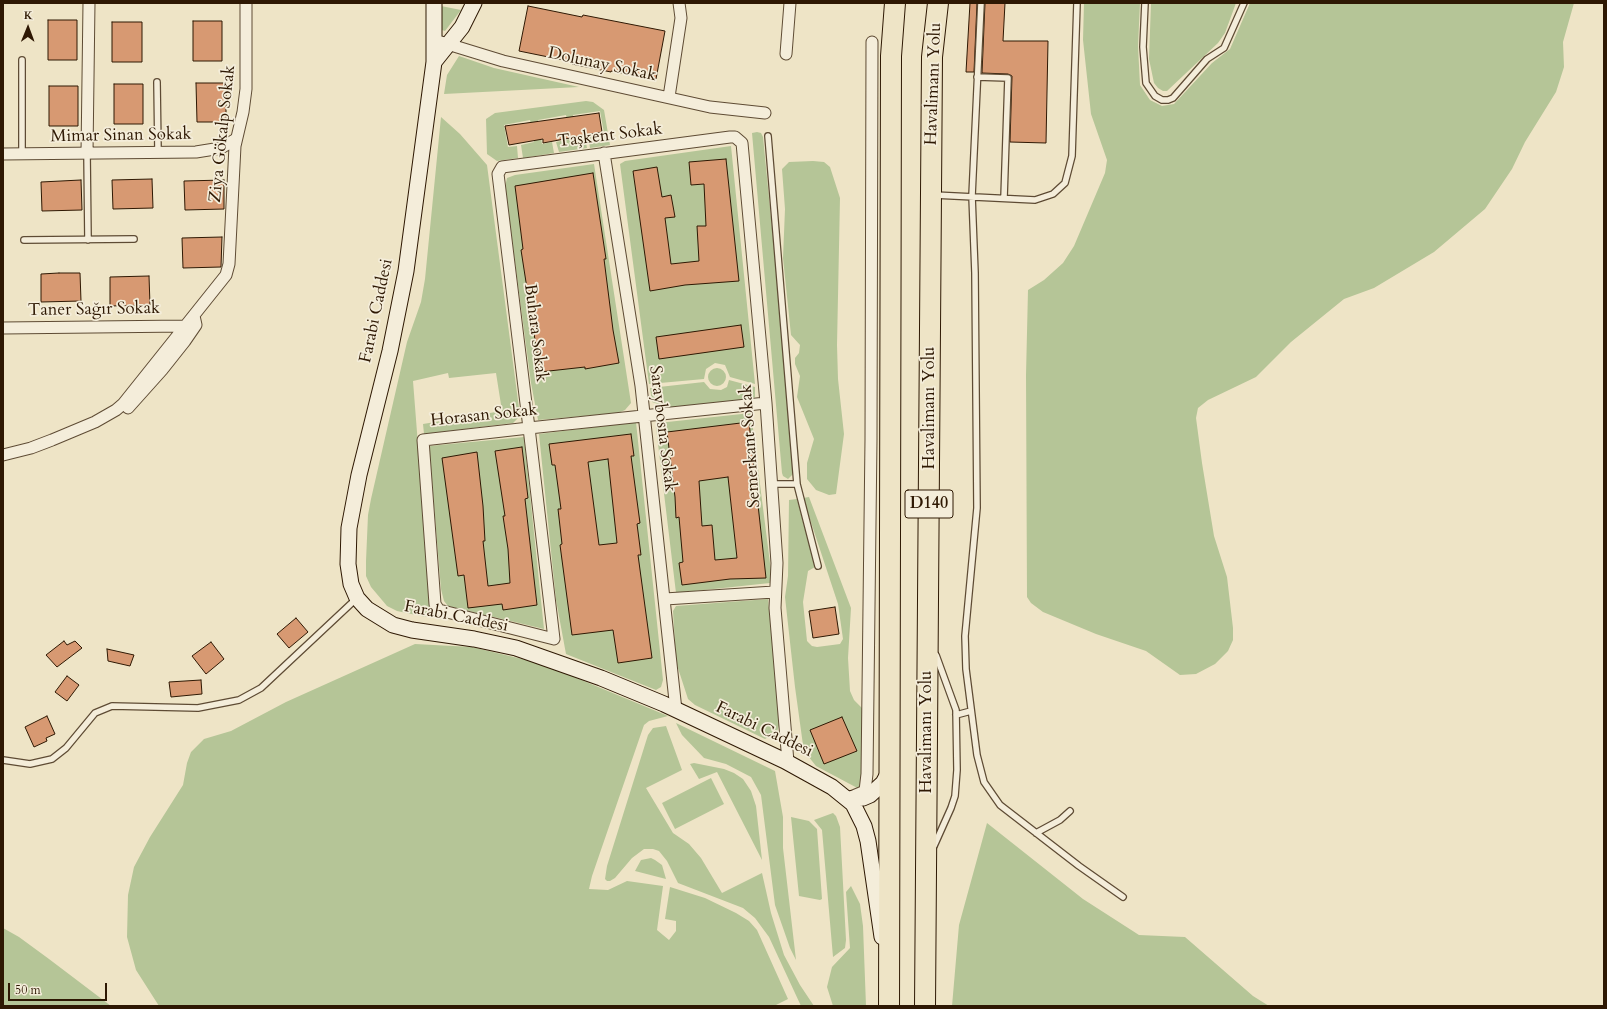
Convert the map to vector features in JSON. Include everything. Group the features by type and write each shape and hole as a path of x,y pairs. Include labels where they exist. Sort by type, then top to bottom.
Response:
{"highway":[{"name":"D140","path":"889,998 891,56 895,3"},
{"name":"Havalimanı Yolu","path":"925,1006 932,57 938,3"},
{"path":"926,886 934,1006"}],"street":[{"path":"88,153 89,3"},
{"name":"Ziya Gökalp Sokak","path":"3,455 31,448 52,440 94,422 116,410 123,404 220,284 228,269 236,139 243,112 246,89 246,3"},
{"name":"Farabi Caddesi","path":"434,3 441,42 434,62 406,271 390,351 359,474 349,528 348,564 351,584 357,598 367,609 393,625 412,630 474,639 516,648 601,678 676,710 788,762 818,778 847,799 858,812 868,841 889,998"},
{"path":"441,42 468,18 474,3"},
{"path":"669,97 681,18 679,3"},
{"path":"786,54 790,3"},
{"name":"Dolunay Sokak","path":"441,42 503,61 710,107 765,113"},
{"path":"847,799 865,791 867,774 871,439 872,42"},
{"name":"Taşkent Sokak","path":"498,174 502,167 508,166 730,137"},
{"name":"Semerkant Sokak","path":"730,137 735,137 742,143 766,403 777,573 774,592 788,762"},
{"name":"Mimar Sinan Sokak","path":"3,154 210,151 221,148 236,139"},
{"name":"Saraybosna Sokak","path":"604,153 644,416 676,710"},
{"name":"Buhara Sokak","path":"498,174 554,639"},
{"path":"3,462 23,458 65,442 111,421 121,414 142,393 185,340 196,325 194,316"},
{"name":"Taner Sağır Sokak","path":"3,328 185,326"},
{"name":"Horasan Sokak","path":"554,639 439,610 436,604 423,440 766,403"},
{"path":"665,599 774,592"},
{"path":"847,799 863,798 870,795 880,787 889,772"}],"lane":[{"path":"981,3 972,196 976,273 977,508 965,636 966,669 977,755 984,782 1000,805 1079,866 1123,897"},
{"path":"931,195 1035,200 1047,197 1062,188 1067,177 1072,156 1077,3"},
{"path":"1145,3 1143,53 1146,83 1155,96 1162,100 1173,98 1207,60 1224,48 1244,3"},
{"path":"22,60 22,154"},
{"path":"977,77 1008,78 1004,198"},
{"path":"157,82 158,152"},
{"path":"768,136 797,484 818,566"},
{"path":"88,153 88,240"},
{"path":"24,240 134,239"},
{"path":"771,484 797,484"},
{"path":"3,760 30,764 52,759 66,748 94,713 112,706 198,708 239,700 261,688 357,598"},
{"path":"926,863 951,808 957,770 956,715 928,635"},
{"path":"956,715 971,711"},
{"path":"1036,833 1060,820 1070,811"}],"green space":[{"path":"1084,3 1140,3 1138,46 1140,85 1150,100 1162,106 1174,104 1212,63 1230,49 1250,3 1574,3 1563,42 1564,67 1556,92 1525,142 1512,169 1485,209 1434,252 1374,288 1344,299 1291,342 1256,377 1208,400 1198,408 1196,418 1202,463 1214,536 1227,577 1233,640 1228,651 1215,664 1196,674 1180,675 1146,651 1096,634 1043,612 1031,603 1027,597 1026,375 1028,290 1044,280 1063,263 1074,246 1105,173 1107,160 1091,114 1083,40"},
{"path":"1151,3 1236,3 1225,33 1218,43 1167,91 1163,91 1158,88 1154,83 1149,59"},
{"path":"441,6 461,10 445,31 442,30"},
{"path":"459,56 494,68 579,87 444,94 447,75"},
{"path":"586,101 593,102 604,110 610,145 590,148 588,136 604,133 600,111 573,115 577,138 585,137 587,148 559,152 556,142 570,139 566,115 538,120 542,144 552,142 554,153 523,158 521,145 534,142 530,120 504,125 508,147 517,146 518,158 497,161 487,154 486,119 495,113"},
{"path":"441,117 460,134 487,165 520,416 513,423 424,434 423,424 502,411 496,373 449,378 448,373 413,381 428,573 430,614 426,617 397,611 387,606 371,587 366,576 366,561 368,515 371,499 407,342 421,302 425,279"},
{"path":"752,133 761,133 763,137 778,289 793,474 788,479 783,476 782,473"},
{"path":"731,146 755,384 730,377 725,365 715,363 706,369 704,379 649,384 620,164 625,161"},
{"path":"789,162 824,162 830,167 840,198 837,345 838,379 844,434 836,494 829,495 816,490 807,479 807,463 814,439 797,397 800,376 795,364 795,358 799,353 800,345 791,335 783,258 785,209 782,169"},
{"path":"594,164 631,403 625,410 618,413 538,420 531,383 505,187 507,178 515,175"},
{"path":"713,368 721,368 726,373 724,384 721,386 713,386 708,381 708,373"},
{"path":"729,380 755,387 755,397 753,399 670,408 652,402 650,388 704,382 710,389 721,390 727,387"},
{"path":"751,413 772,579 770,583 676,593 656,427 658,423"},
{"path":"636,422 663,680 661,687 656,690 566,654 556,600 539,434"},
{"path":"524,437 544,629 448,606 444,601 441,589 429,446"},
{"path":"809,497 851,608 848,658 850,691 854,700 863,709 863,791 816,766 808,756 803,745 785,597 788,576 789,500 797,499 815,567 808,571 803,602 807,641 812,646 817,647 840,644 843,639 838,604 803,498"},
{"path":"768,599 780,722 777,732 765,739 695,705 688,699 676,662 673,611 676,606"},
{"path":"415,644 472,647 543,664 668,716 649,721 644,725 592,876 589,889 608,890 627,881 663,886 657,930 669,940 676,931 676,921 665,919 670,887 705,898 736,913 749,921 757,930 788,999 774,1006 159,1006 136,970 127,937 128,895 134,867 150,837 183,785 187,763 191,752 204,739 231,731 286,702"},
{"path":"676,723 775,771 783,817 783,848 796,960 790,948 775,905 761,795 751,777 726,764 704,758 682,735"},
{"path":"666,726 682,770 646,788 673,833 689,844 701,858 722,893 762,873 771,913 784,955 800,985 814,1006 801,1006 769,937 755,918 743,908 678,883 667,861 659,851 644,849 632,858 615,878 610,881 605,879 607,866 648,735 653,728"},
{"path":"694,763 724,769 743,779 751,791 756,806 762,860 717,772 699,779 690,764"},
{"path":"711,778 724,804 675,829 662,803"},
{"path":"833,813 836,816 840,827 846,940 845,948 833,957 822,830 814,820"},
{"path":"791,817 809,821 817,829 822,899 820,900 799,896"},
{"path":"987,823 1083,899 1139,935 1185,937 1253,996 1269,1006 952,1006 959,925"},
{"path":"651,858 662,865 666,879 635,871 641,860"},
{"path":"851,886 860,904 863,926 866,1006 833,1006 827,987 832,967 850,948 846,892"},
{"path":"3,928 19,937 111,1006 3,1006"}],"building":[{"path":"970,3 977,3 974,72 966,72"},
{"path":"985,3 1005,3 1003,41 1048,41 1046,143 1010,142 1012,76 1008,74 982,73"},
{"path":"528,6 665,31 656,79 611,72 572,64 573,62 519,51"},
{"path":"48,20 77,20 77,60 48,60"},
{"path":"193,21 222,21 222,61 193,61"},
{"path":"112,22 142,22 142,62 112,62"},
{"path":"196,83 226,83 226,122 197,122"},
{"path":"114,84 143,84 143,124 114,124"},
{"path":"49,86 78,86 78,126 49,126"},
{"path":"599,113 602,132 543,143 543,139 509,145 505,126"},
{"path":"726,159 739,281 685,285 650,291 633,171 657,167 662,197 671,195 675,217 665,218 671,264 699,261 697,226 706,226 704,184 691,185 689,162"},
{"path":"593,173 606,259 604,259 613,330 619,363 585,369 585,367 540,372 521,250 523,249 515,186"},
{"path":"152,179 153,208 113,209 112,180"},
{"path":"81,180 82,210 42,211 41,182"},
{"path":"224,180 224,209 185,210 184,181"},
{"path":"222,237 221,267 183,268 182,238"},
{"path":"80,273 81,301 41,302 41,274"},
{"path":"149,276 150,305 110,306 110,277"},
{"path":"741,325 744,347 659,359 656,337"},
{"path":"749,422 766,578 730,579 682,585 679,563 683,562 679,517 676,518 667,432","holes":["728,477 737,558 715,560 712,525 702,526 699,481"]},
{"path":"631,434 634,456 631,456 640,523 637,524 641,555 638,555 652,658 618,663 613,630 572,635 560,545 562,544 558,509 561,509 555,465 552,465 549,444","holes":["608,459 617,543 599,545 588,462"]},
{"path":"522,447 528,498 525,499 537,605 503,610 502,604 468,608 464,575 458,576 442,458 477,452 483,506 485,541 483,541 488,586 510,583 508,549 503,516 505,516 495,451"},
{"path":"835,607 839,634 813,638 809,611"},
{"path":"296,618 308,632 289,648 277,634"},
{"path":"64,641 67,645 75,641 82,648 57,667 46,655"},
{"path":"211,642 224,659 206,674 192,656"},
{"path":"107,649 134,655 130,666 108,661"},
{"path":"67,676 79,685 67,701 55,692"},
{"path":"201,680 202,694 171,697 169,682"},
{"path":"47,716 55,734 46,738 47,741 34,747 25,727"},
{"path":"842,717 857,751 824,764 810,730"}]}
